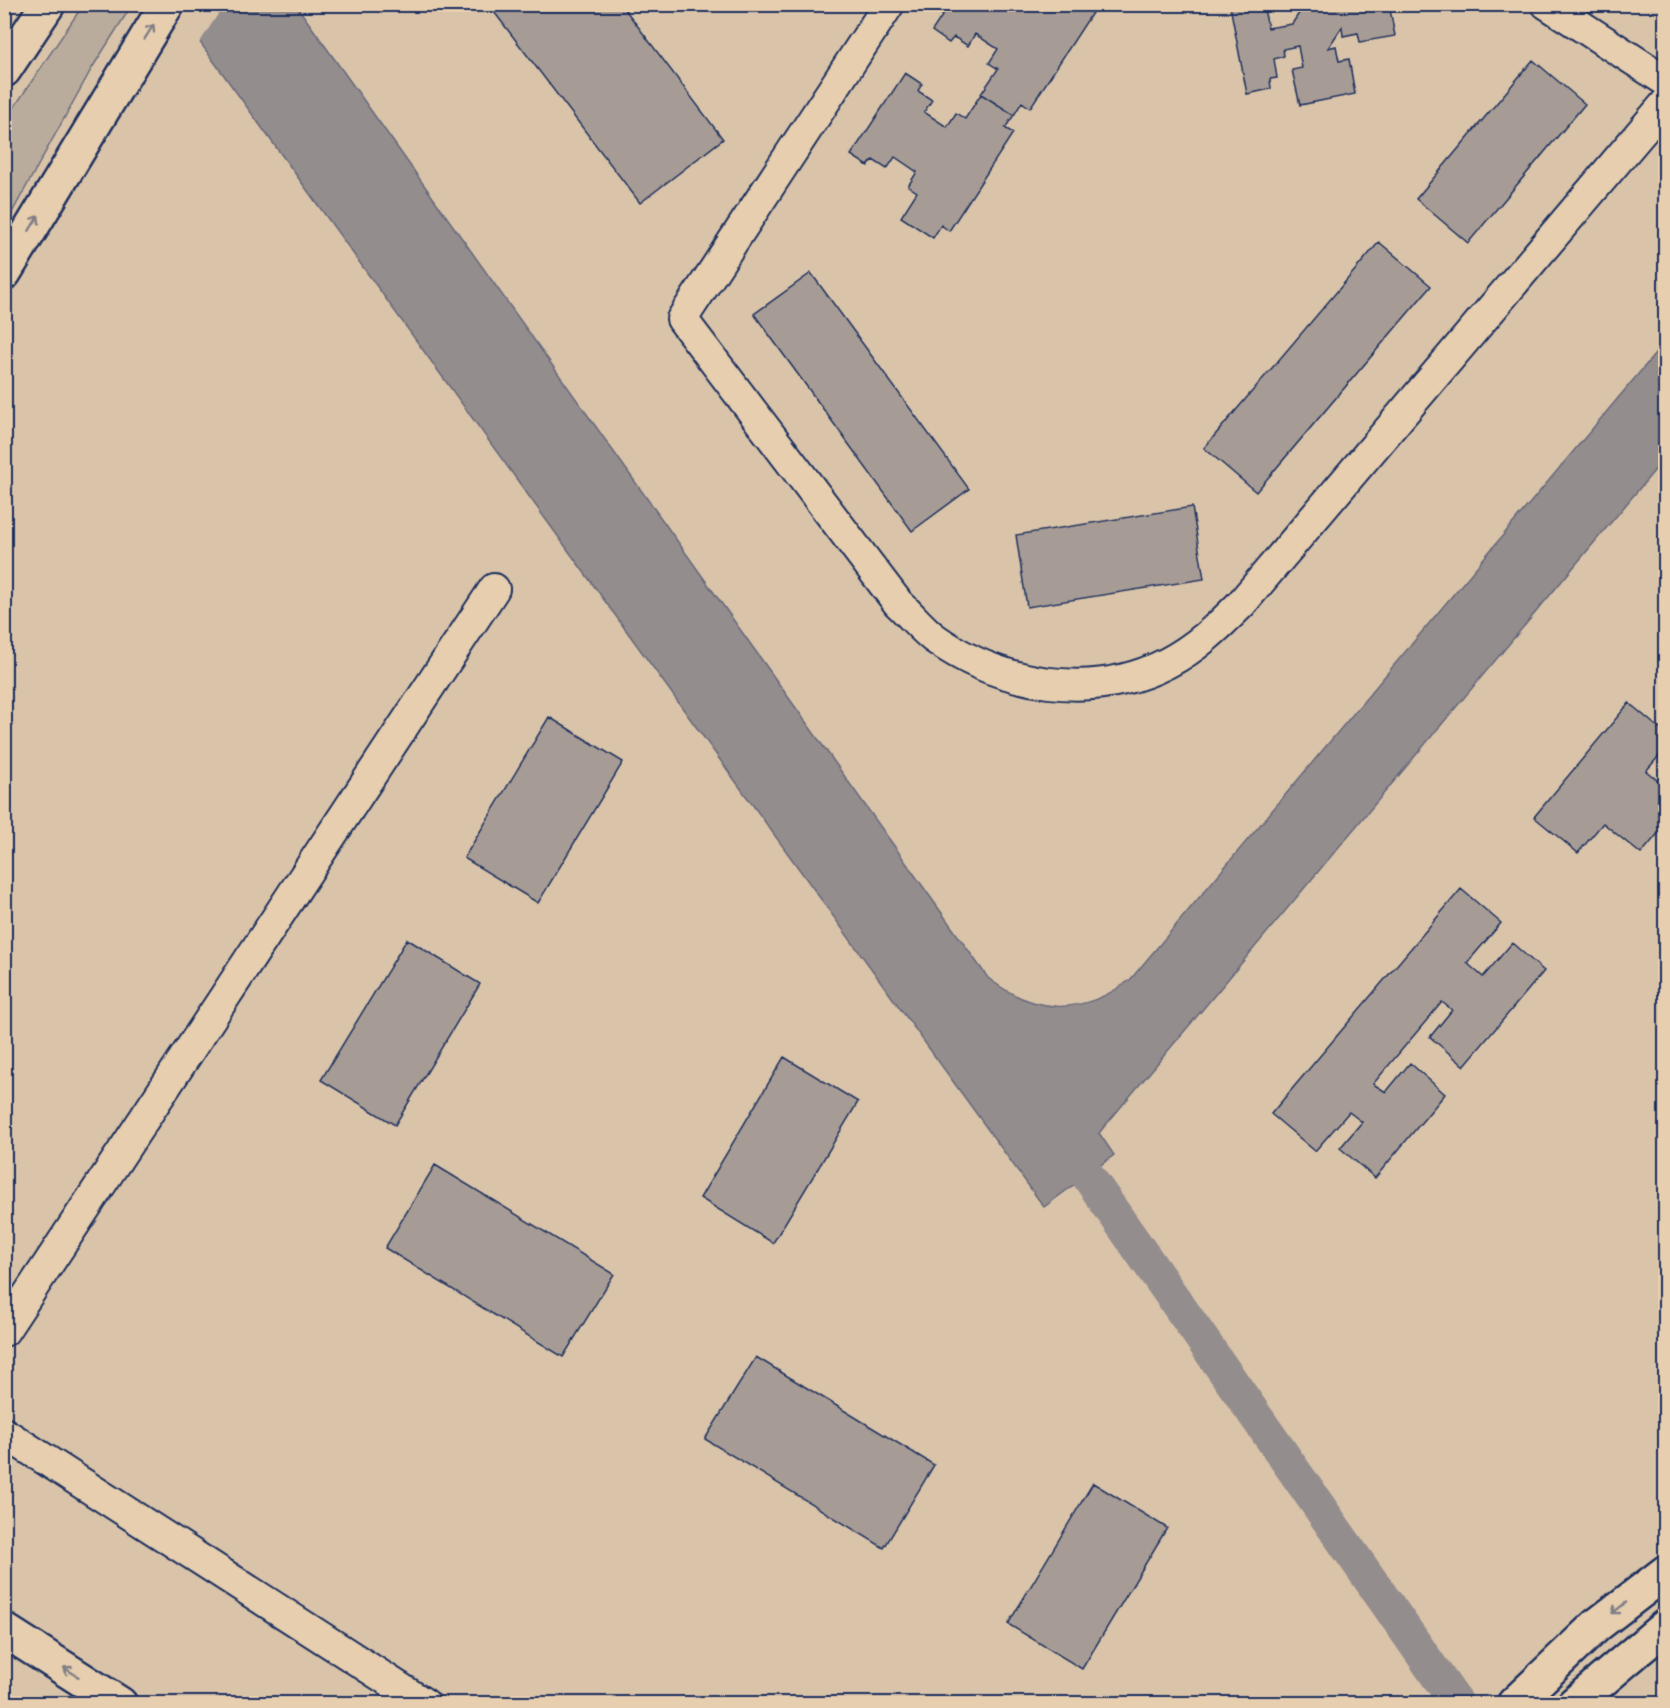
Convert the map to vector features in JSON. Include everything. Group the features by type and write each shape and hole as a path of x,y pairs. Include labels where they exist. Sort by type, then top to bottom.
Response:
{"main road":[{"path":"4,70 48,4"},
{"path":"4,273 167,4"},
{"path":"1514,1704 1598,1625 1665,1572"},
{"path":"1574,1704 1665,1626"},
{"path":"4,1630 120,1704"}],"street":[{"path":"889,4 682,319 898,603 932,636 974,663 1031,681 1070,685 1119,680 1166,664 1208,637 1241,604 1665,103"},
{"path":"1547,4 1665,81"},
{"path":"4,1331 494,590"},
{"path":"4,1433 425,1704"}],"shaded area":[{"path":"83,5 132,5 92,68 5,225 5,121"},
{"path":"173,5 296,5 988,978 1024,999 1041,1004 1076,1005 1112,992 1130,980 1665,342 1665,458 1099,1133 1114,1155 1044,1207"}],"pier":[{"path":"170,4 224,5 198,45"}],"building":[{"path":"488,4 621,4 723,139 640,203"},
{"path":"950,4 1086,4 1094,10 1030,108 1022,102 1014,115 981,94 998,69 989,63 998,49 975,34 968,46 954,37 949,43 932,31"},
{"path":"1255,4 1256,11 1264,9 1268,28 1292,24 1305,4 1389,4 1395,36 1360,42 1358,33 1343,36 1342,27 1328,48 1336,46 1339,61 1349,59 1355,94 1300,105 1292,70 1302,68 1298,46 1283,49 1284,56 1274,59 1277,78 1270,79 1271,89 1247,94 1230,6"},
{"path":"1533,60 1585,104 1468,243 1416,199"},
{"path":"905,73 922,84 918,91 932,100 924,112 947,127 956,113 965,119 981,94 1014,115 1005,128 1013,133 949,231 941,225 933,238 901,217 917,192 908,186 917,172 895,157 887,169 873,160 868,166 851,155"},
{"path":"1379,242 1431,286 1256,492 1204,448"},
{"path":"811,273 969,489 912,531 754,314"},
{"path":"1192,507 1204,579 1027,607 1016,535"},
{"path":"1629,703 1666,734 1666,748 1646,771 1666,787 1666,824 1641,854 1603,823 1578,853 1534,817"},
{"path":"549,717 623,762 538,903 464,858"},
{"path":"1461,889 1501,923 1467,963 1483,977 1512,943 1544,971 1464,1066 1430,1037 1452,1010 1442,1002 1373,1084 1386,1092 1410,1063 1445,1094 1375,1178 1340,1148 1362,1122 1349,1112 1315,1151 1271,1114"},
{"path":"407,939 480,984 395,1125 321,1080"},
{"path":"784,1057 858,1102 773,1243 700,1198"},
{"path":"435,1165 614,1274 563,1357 385,1248"},
{"path":"756,1357 934,1465 884,1548 705,1439"},
{"path":"1093,1483 1167,1528 1082,1669 1008,1624"}],"waterway":[{"path":"1060,1136 1457,1704"}]}
